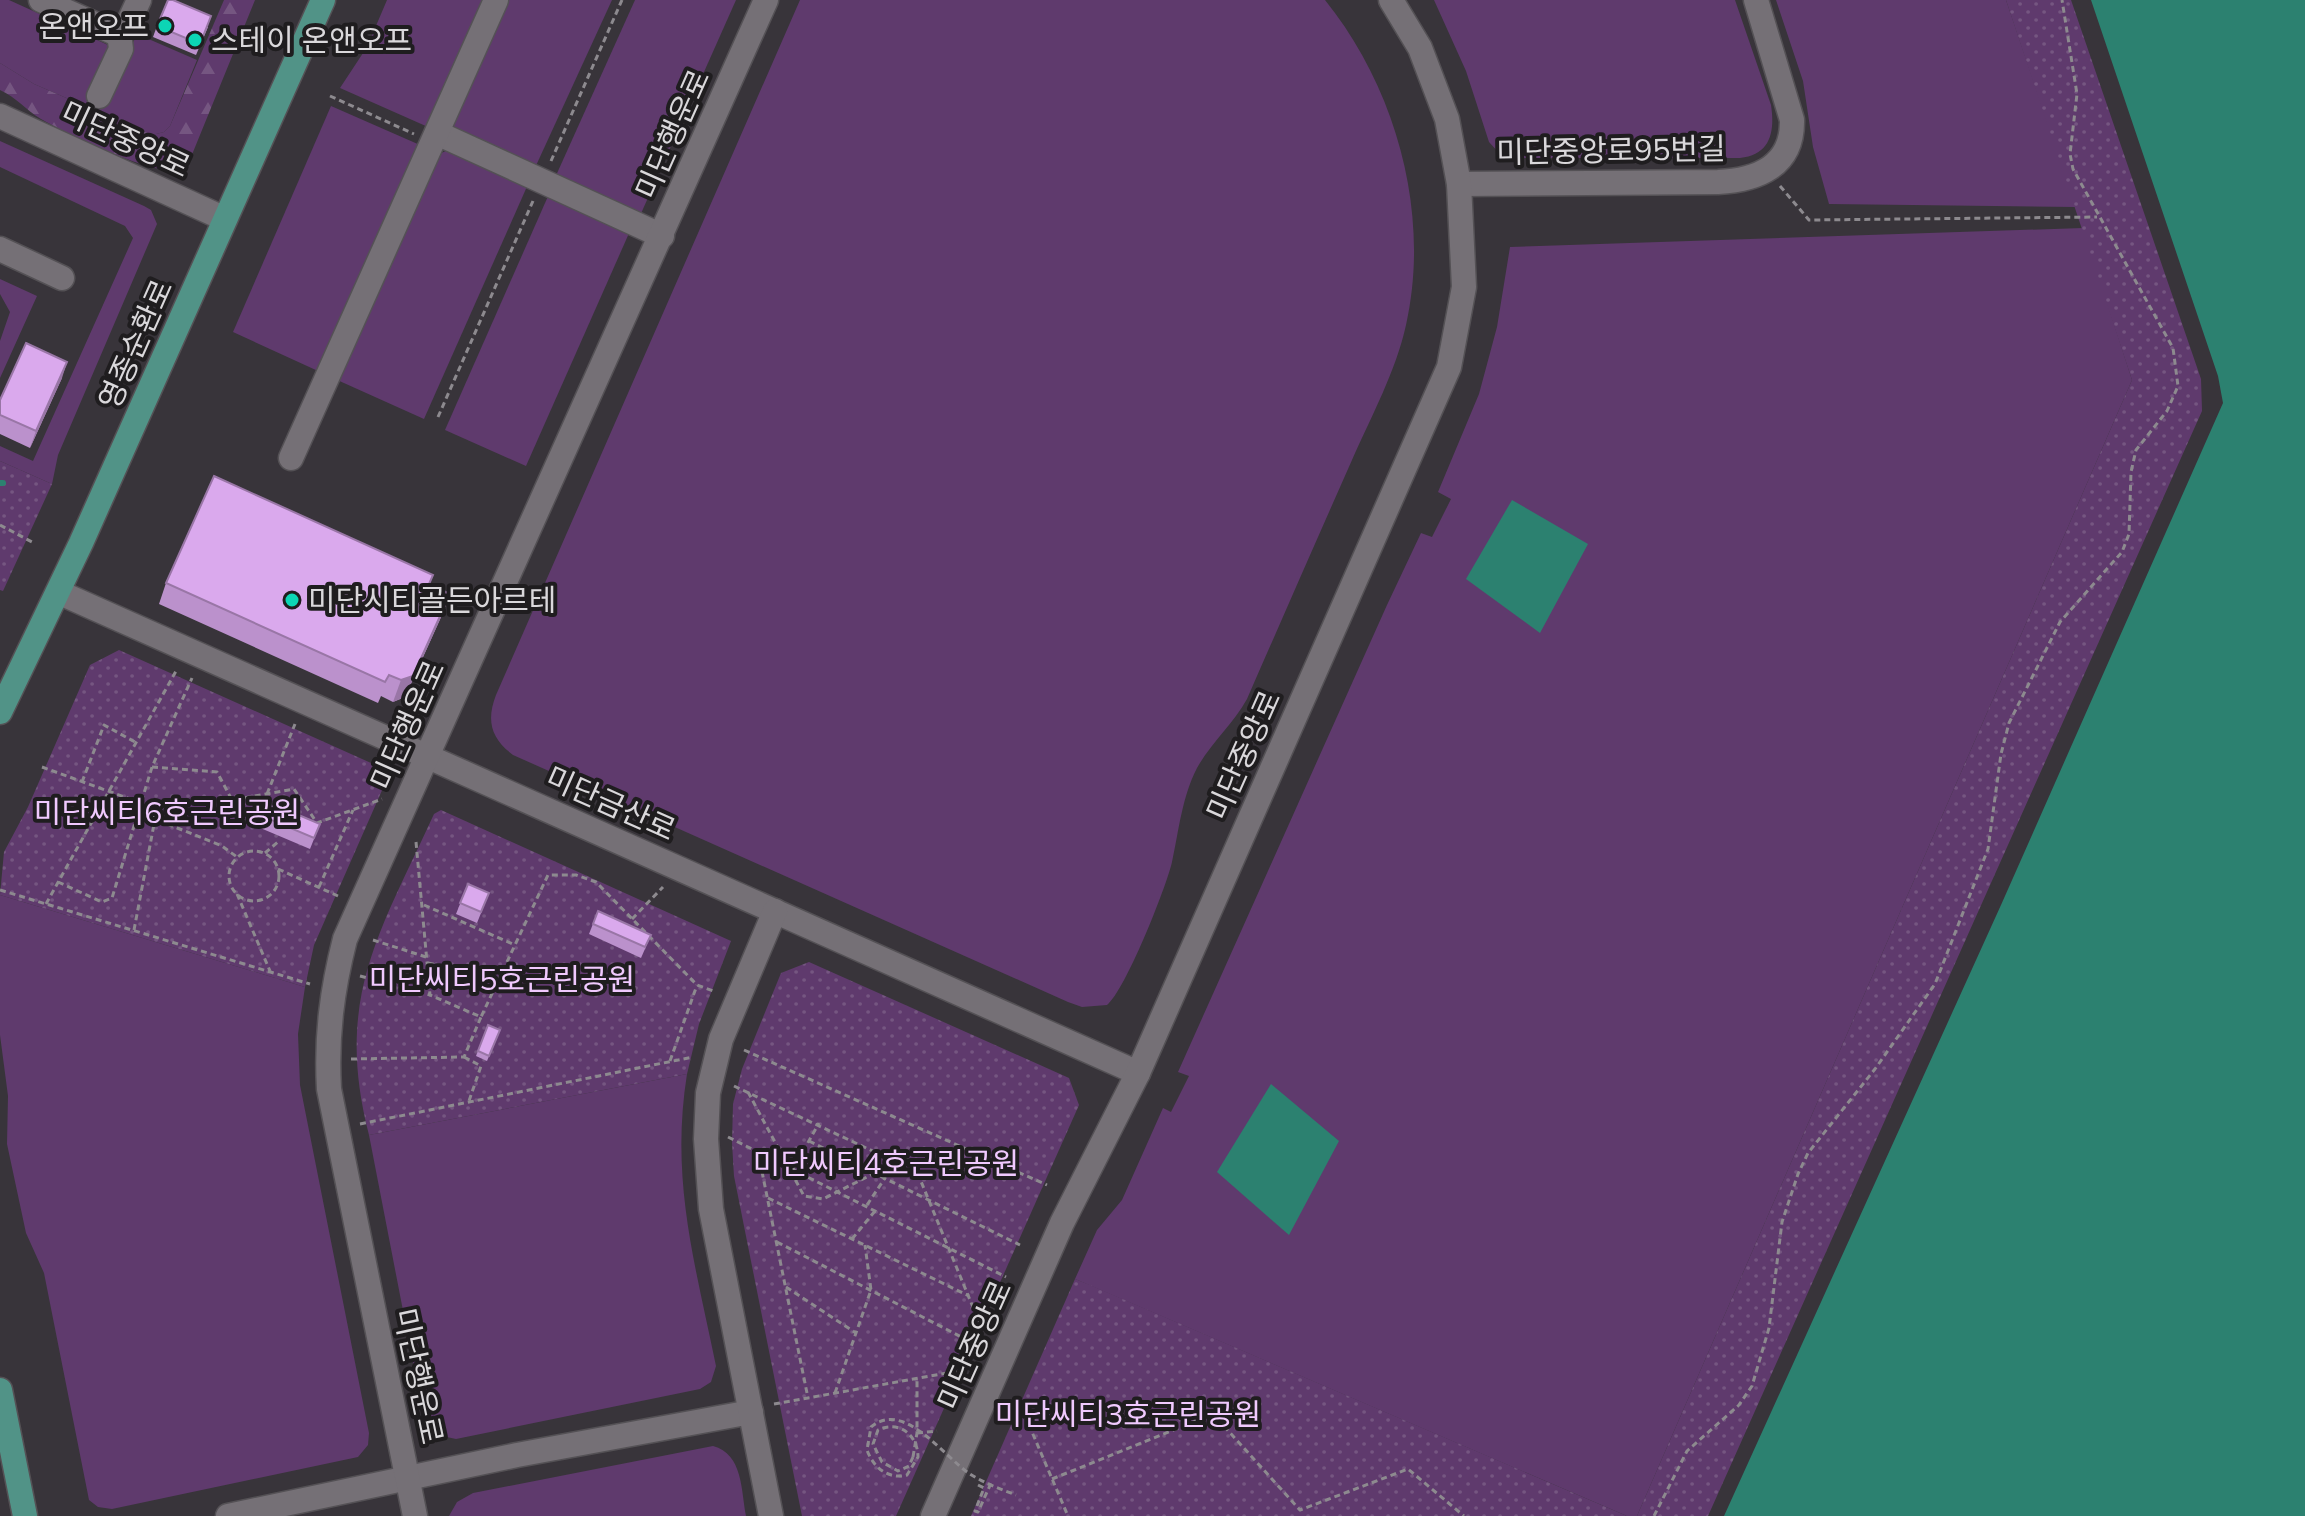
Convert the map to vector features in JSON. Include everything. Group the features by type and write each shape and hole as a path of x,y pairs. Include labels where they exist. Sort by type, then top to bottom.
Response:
{"main road":[{"name":"영종순환로","path":"0,712 58,592 323,0"},
{"path":"0,1390 25,1516"}],"street":[{"path":"41,0 119,33"},
{"path":"119,33 126,28 139,0"},
{"path":"291,458 496,0"},
{"name":"미단행운로","path":"415,1516 338,1137 326,1043 332,989 345,939 766,0"},
{"name":"미단중앙로","path":"933,1516 1062,1223 1138,1073 1449,367 1464,287 1459,184 1447,119 1420,48 1391,0"},
{"name":"미단중앙로95번길","path":"1459,184 1739,181 1767,171 1785,154 1793,134 1792,120 1756,0"},
{"path":"99,96 121,49 119,33"},
{"name":"미단중앙로","path":"0,116 225,219"},
{"path":"435,138 542,181 662,236"},
{"path":"0,249 62,278"},
{"name":"미단금산로","path":"58,592 1138,1073"},
{"path":"771,1516 763,1408 711,1209 706,1123 708,1093 721,1039 775,911"},
{"path":"228,1516 763,1408"}],"path":[{"path":"438,417 622,0"},
{"path":"1654,1516 1687,1451 1739,1405 1752,1386 1769,1328 1782,1222 1798,1174 1808,1153 1875,1069 1935,984 1988,849 2001,754 2009,723 2060,622 2122,552 2129,534 2131,472 2136,450 2167,411 2178,386 2173,348 2078,183 2070,154 2077,94 2062,0"},
{"path":"330,96 435,138"},
{"path":"1767,171 1809,220 2097,217"},
{"path":"0,525 32,542"},
{"path":"46,904 176,671"},
{"path":"58,882 102,902 110,901 152,767 192,678"},
{"path":"267,794 295,724"},
{"path":"82,782 104,725 136,743"},
{"path":"42,767 141,803 155,819 222,846 237,857"},
{"path":"152,767 217,772 232,800 294,789 317,823 382,799"},
{"path":"319,887 353,810"},
{"path":"134,931 155,819"},
{"path":"271,972 229,875 237,857 246,852 265,853 279,841"},
{"path":"416,842 430,995"},
{"path":"265,853 278,869 338,896"},
{"path":"237,894 246,900 267,897 279,880 278,869"},
{"path":"464,1057 548,875 576,875 596,882 697,985 716,992"},
{"path":"632,919 663,887"},
{"path":"0,890 310,984"},
{"path":"424,905 515,945"},
{"path":"373,940 428,960 499,979"},
{"path":"360,976 430,995 481,1017"},
{"path":"670,1061 697,985"},
{"path":"744,1050 1047,1185"},
{"path":"350,1059 464,1057 481,1066 469,1102"},
{"path":"360,1124 695,1057"},
{"path":"734,1086 819,1123 896,1162"},
{"path":"748,1092 804,1196 816,1200 905,1158 913,1162 982,1329"},
{"path":"790,1168 819,1123"},
{"path":"728,1137 1006,1277"},
{"path":"809,1141 1020,1245"},
{"path":"758,1152 808,1398"},
{"path":"867,1206 885,1178"},
{"path":"768,1198 969,1296"},
{"path":"852,1239 875,1211"},
{"path":"777,1242 975,1344"},
{"path":"835,1393 871,1290 865,1245"},
{"path":"786,1287 856,1333"},
{"path":"763,1408 964,1370"},
{"path":"917,1379 917,1433 913,1457 909,1466 898,1471 882,1462 873,1444 878,1430 885,1427 907,1432 916,1443 918,1457 907,1475 900,1477 882,1471 867,1450 871,1427 892,1419 911,1425 966,1472 1016,1495"},
{"path":"1017,1397 1068,1516"},
{"path":"1052,1479 1213,1414 1300,1510 1408,1469 1464,1516"},
{"path":"917,1433 937,1431"},
{"path":"978,1485 984,1488 975,1511 978,1512 991,1483"}],"green space":[{"path":"0,0 9,0 108,45 106,102 137,34 197,60 170,126 164,132 152,135 34,84 0,63"},
{"path":"224,0 255,0 191,157 176,170 148,166 88,143 41,119 0,90 0,63 34,84 152,135 164,132 170,126"},
{"path":"387,0 485,0 428,127 340,88 367,47"},
{"path":"506,0 612,0 534,170 453,129 451,122"},
{"path":"635,0 736,0 639,218 554,180"},
{"path":"800,0 1325,0 1371,72 1402,154 1414,239 1413,282 1406,325 1396,359 1247,699 1192,779 1162,893 1134,960 1107,1005 1082,1007 1068,1002 513,755 492,728 491,713 496,695"},
{"path":"1434,0 1735,0 1771,105 1769,140 1758,152 1740,158 1515,158 1500,154 1489,142 1466,71"},
{"path":"1776,0 2006,0 2076,207 1829,204 1813,147 1803,81"},
{"path":"2006,0 2071,0 2201,379 2202,411 1708,1516 1637,1516 2132,380"},
{"path":"331,106 420,145 318,371 233,332"},
{"path":"0,141 144,206 151,210 157,224 58,455 52,484 0,461 0,446 33,461 133,238 125,226 0,167"},
{"path":"446,151 529,182 424,419 335,379 439,154"},
{"path":"549,194 630,231 526,466 445,430"},
{"path":"2083,228 2132,380 1637,1516 1627,1516 1075,1279 1097,1230 1122,1200 1163,1108 1171,1112 1189,1076 1178,1072 1387,605 1421,533 1432,537 1451,499 1438,492 1479,394 1497,327 1510,247"},
{"path":"0,279 37,296 0,378 0,341 10,312 0,294"},
{"path":"0,461 52,484 3,591 0,590"},
{"name":"미단씨티6호근린공원","path":"119,650 371,763 380,774 383,788 314,945 305,987 0,895 4,852 28,807 90,665"},
{"name":"미단씨티5호근린공원","path":"441,810 731,941 699,1024 687,1074 369,1135 359,1087 357,1044 360,1005 368,968 396,896 434,814"},
{"path":"0,895 305,987 298,1034 300,1085 369,1433 368,1445 358,1457 112,1509 98,1507 89,1500 44,1273 26,1233 7,1144 8,1096 0,1035"},
{"name":"미단씨티4호근린공원","path":"809,962 1069,1078 1079,1105 896,1516 802,1516 734,1176 733,1104 742,1069 781,973"},
{"path":"687,1074 681,1150 683,1186 693,1256 716,1366 711,1382 700,1389 456,1439 433,1434 424,1419 369,1135"},
{"name":"미단씨티3호근린공원","path":"1075,1279 1090,1285 1627,1516 971,1516"},
{"path":"713,1446 723,1450 735,1465 746,1516 449,1516 457,1502 473,1493"}],"shaded area":[{"path":"2091,0 2305,0 2305,1516 1724,1516 2001,905 2223,403 2218,376"},
{"path":"1512,500 1588,544 1540,633 1466,579"},
{"path":"1271,1084 1339,1141 1289,1235 1217,1172"}],"building":[{"path":"168,0 211,16 200,44 157,26"},
{"path":"26,343 67,362 36,431 0,415 0,400"},
{"name":"미단시티골든아르테","path":"214,476 433,575 429,584 450,594 413,676 401,680 389,675 385,682 166,583"},
{"path":"268,802 320,824 314,838 262,816"},
{"path":"468,884 489,893 481,912 460,903"},
{"path":"598,911 651,935 645,947 593,924"},
{"path":"488,1025 500,1030 489,1056 478,1051"}],"place":[{"name":"온앤오프","path":"165,26"},
{"name":"스테이 온앤오프","path":"195,40"},
{"name":"미단시티골든아르테","path":"292,600"}]}
